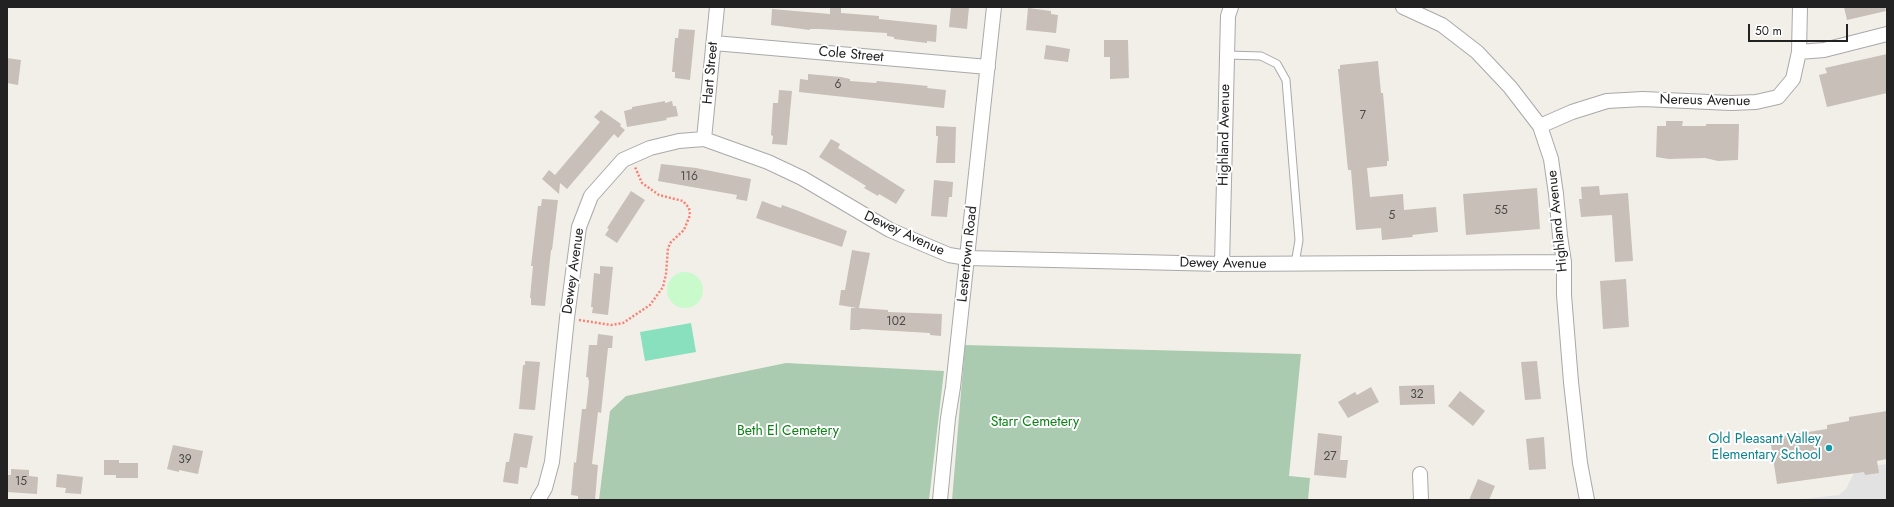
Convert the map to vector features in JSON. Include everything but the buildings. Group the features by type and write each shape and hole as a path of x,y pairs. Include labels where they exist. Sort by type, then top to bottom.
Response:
{"street":[{"name":"Hart Street","path":"704,139 717,7"},
{"name":"Lestertown Road","path":"940,500 994,7"},
{"name":"Highland Avenue","path":"1222,264 1228,16 1231,7"},
{"name":"Highland Avenue","path":"1403,7 1442,25 1477,52 1510,87 1540,126 1551,159 1564,262 1564,295 1571,382 1580,463 1587,500"},
{"name":"Nereus Avenue","path":"1540,126 1572,112 1607,101 1643,99 1737,103 1756,102 1778,97 1793,79 1799,52 1800,7"},
{"path":"1799,52 1824,50 1887,34"},
{"name":"Cole Street","path":"714,43 988,67"},
{"name":"Dewey Avenue","path":"538,500 546,488 552,462 566,318 579,227 588,202 591,196 623,160 650,148 679,141 704,139 768,162 802,178 890,230 949,255 967,258 1222,264 1564,262"},
{"path":"1420,474 1421,500"}],"lane":[{"path":"1227,55 1261,56 1277,64 1286,80 1299,240 1295,264"}],"path":[{"path":"566,318 611,325 623,323 650,305 663,288 666,274 668,248 684,230 690,215 689,208 683,201 659,195 642,183 632,156"}],"green space":[{"path":"689,272 698,277 702,283 702,297 698,303 689,308 681,308 672,303 668,297 667,286 672,277 678,273"},
{"path":"691,323 696,352 645,361 640,332"},
{"name":"Starr Cemetery","path":"965,345 1301,354 1289,476 1310,478 1308,500 952,500"},
{"name":"Beth El Cemetery","path":"786,363 944,371 929,500 599,500 610,411 626,396"}],"shaded area":[{"path":"1887,464 1887,500 1794,500 1839,495 1846,489 1855,471 1863,467"}],"place":[{"name":"Old Pleasant Valley Elementary School","path":"1829,448"}]}
